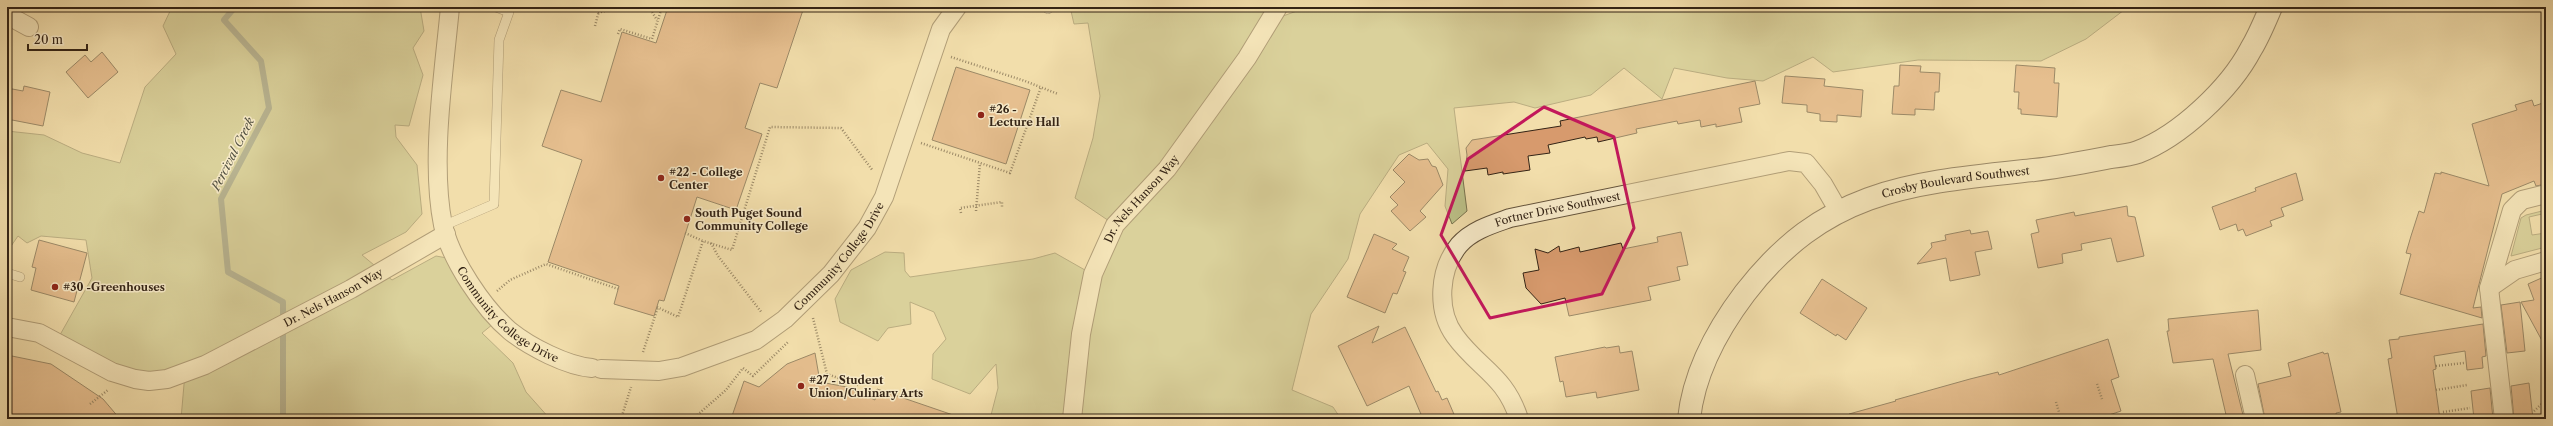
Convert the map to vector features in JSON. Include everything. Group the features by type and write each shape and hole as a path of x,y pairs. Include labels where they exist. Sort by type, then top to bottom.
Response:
{"street":[{"path":"445,230 438,192 440,121 450,7"},
{"name":"Community College Drive","path":"445,230 467,280 498,320 520,339 545,353 596,368 651,371 682,366 756,340 773,328 831,274 867,228 887,189 941,29 957,7"},
{"name":"Dr. Nels Hanson Way","path":"1072,419 1081,334 1093,274 1115,225 1167,169 1247,58 1278,7"},
{"name":"Crosby Boulevard Southwest","path":"1689,419 1699,371 1727,316 1762,271 1801,237 1838,210 1909,185 2065,166 2137,152 2178,130 2229,81 2250,51 2271,7"},
{"path":"7,15 29,27"},
{"name":"Fortner Drive Southwest","path":"1520,419 1514,400 1502,384 1455,336 1445,316 1442,291 1446,268 1460,244 1482,228 1510,218 1789,160 1806,163 1823,184 1838,210"},
{"path":"2504,419 2489,288 2512,210 2522,200 2546,194"},
{"name":"Dr. Nels Hanson Way","path":"7,327 39,333 112,372 149,381 185,373 260,336 351,289 445,230"},
{"path":"2489,288 2515,270 2546,261"},
{"path":"2245,375 2255,419"}],"lane":[{"path":"445,230 494,204 499,40 509,12 496,7"},
{"path":"7,273 20,277"}],"path":[{"path":"594,26 600,7"},
{"path":"598,13 618,7"},
{"path":"649,7 658,20"},
{"path":"618,34 620,29 652,39 662,7"},
{"path":"952,57 1058,94"},
{"path":"905,137 1010,173 1041,87"},
{"path":"685,233 732,250 770,127 840,128 887,189"},
{"path":"976,211 975,206 980,163"},
{"path":"961,213 960,208 1002,202 1002,207"},
{"path":"988,204 989,209"},
{"path":"645,345 657,307 678,317 703,240"},
{"path":"711,243 718,256 773,328"},
{"path":"495,293 510,280 546,264 618,289"},
{"path":"813,315 814,328 827,374 858,385"},
{"path":"2436,366 2464,363"},
{"path":"2097,384 2102,397"},
{"path":"2436,390 2467,385"},
{"path":"90,404 110,388"},
{"path":"2534,411 2546,400"},
{"path":"2056,402 2059,410"},
{"path":"620,419 626,403"},
{"path":"2443,412 2470,408"},
{"path":"691,419 695,417 695,419"}],"highlighted area":[{"path":"1544,107 1614,137 1634,228 1602,294 1490,318 1441,235 1468,159"}],"green space":[{"path":"172,7 420,7 424,31 413,48 423,75 409,126 395,125 396,137 417,165 422,214 406,232 362,255 392,280 436,256 458,260 498,320 482,333 513,363 526,392 550,419 181,419 185,373 149,381 56,342 92,278 86,240 41,236 27,243 18,236 7,252 7,131 44,135 82,153 120,163 145,87 176,54 163,26"},
{"path":"1075,7 1287,7 1283,16 1308,7 2128,7 2086,39 2041,61 1918,60 1833,72 1813,57 1763,81 1727,78 1674,68 1662,99 1624,68 1591,95 1535,108 1514,102 1454,108 1467,211 1452,224 1445,206 1448,169 1427,143 1399,155 1360,214 1348,259 1311,314 1292,390 1333,407 1341,419 990,419 998,388 996,364 970,394 932,379 933,354 946,339 934,312 910,302 911,324 888,328 878,341 840,322 835,299 851,270 885,252 904,253 905,271 910,277 1033,259 1055,253 1092,274 1115,225 1075,198 1093,138 1100,96 1088,23 1074,24 1071,11"},
{"path":"2542,211 2542,214 2529,217 2532,235 2546,233 2546,247 2511,256 2521,218 2526,215"}],"building":[{"name":"#22 - College Center","path":"668,7 804,7 777,88 760,83 745,128 762,134 736,210 697,197 664,301 659,300 654,316 614,304 619,286 548,262 582,160 542,146 561,90 601,102 622,32 656,43"},
{"path":"102,52 118,72 88,98 66,72 85,55 91,62"},
{"path":"1900,65 1921,66 1920,72 1940,73 1939,92 1935,92 1934,110 1915,109 1915,115 1892,114 1894,86 1899,86"},
{"path":"2016,65 2055,68 2054,83 2059,83 2057,117 2021,114 2021,109 2018,109 2019,92 2014,92"},
{"name":"#26 - Lecture Hall","path":"956,67 1030,90 1006,164 932,140"},
{"path":"1785,76 1825,79 1824,86 1863,90 1861,117 1837,115 1837,122 1820,121 1820,114 1807,112 1807,105 1782,103"},
{"path":"1755,81 1760,104 1739,108 1742,122 1716,127 1716,124 1701,127 1700,120 1678,124 1677,121 1636,129 1637,133 1598,142 1597,137 1586,139 1585,137 1548,145 1550,153 1528,156 1530,170 1503,174 1503,172 1488,175 1487,168 1465,171 1467,155 1466,148 1472,140 1561,126 1560,121"},
{"path":"24,86 50,92 43,126 7,119 7,88 23,91"},
{"path":"2532,100 2534,106 2546,102 2546,184 2536,186 2534,181 2502,194 2473,308 2481,307 2482,318 2400,294 2411,254 2406,253 2419,211 2424,213 2435,173 2441,174 2441,172 2489,186 2472,124 2517,110 2515,105"},
{"path":"1409,154 1419,160 1428,159 1432,166 1436,167 1443,185 1420,211 1426,217 1410,231 1391,211 1398,205 1390,197 1405,182 1393,170"},
{"path":"2296,173 2303,200 2281,208 2284,216 2270,221 2272,226 2246,236 2243,229 2238,231 2236,224 2220,230 2212,207 2256,191 2255,188"},
{"path":"2127,206 2128,216 2135,217 2144,256 2117,262 2111,238 2081,244 2082,250 2062,254 2063,263 2038,268 2031,234 2039,232 2036,220 2074,212 2075,216"},
{"path":"1970,230 1971,234 1988,231 1992,249 1975,252 1980,275 1950,281 1946,258 1917,264 1932,247 1931,243 1946,240 1945,235"},
{"path":"1681,232 1688,265 1677,267 1680,280 1648,287 1651,300 1569,316 1565,298 1541,304 1526,288 1523,273 1539,270 1535,249 1548,253 1559,246 1560,252 1579,247 1580,252 1621,243 1623,249 1658,242 1657,237"},
{"path":"1374,234 1397,244 1392,249 1409,257 1403,271 1406,272 1397,294 1393,293 1385,313 1347,297"},
{"path":"39,240 87,253 74,302 31,290 36,268 32,267"},
{"path":"2546,276 2546,348 2521,302 2534,300 2528,284"},
{"path":"1822,279 1867,308 1846,340 1837,334 1836,336 1800,313"},
{"path":"2520,302 2525,351 2507,353 2501,305"},
{"path":"2258,310 2261,350 2228,354 2244,419 2227,419 2213,359 2173,363 2167,331 2169,331 2168,319"},
{"path":"2483,324 2486,356 2482,357 2483,368 2467,370 2465,351 2434,356 2436,369 2433,370 2440,419 2398,419 2388,359 2392,358 2389,340 2399,339 2399,337"},
{"path":"1379,326 1372,343 1405,327 1436,392 1438,391 1442,400 1447,398 1456,419 1423,419 1409,386 1367,406 1338,346"},
{"path":"2108,339 2119,377 2111,380 2121,411 2097,419 1850,419 1849,414 1970,379 1998,372 1999,375"},
{"path":"1619,346 1620,353 1632,351 1639,390 1597,398 1596,392 1566,397 1563,381 1560,382 1555,357 1605,347"},
{"path":"2323,352 2324,354 2328,353 2341,412 2336,413 2337,419 2265,419 2258,384 2291,376 2288,363"},
{"name":"#27 - Student Union/Culinary Arts","path":"815,353 820,382 847,387 875,400 877,389 956,416 956,419 731,419 744,381 759,387 787,364"},
{"path":"7,355 51,364 103,399 120,419 7,419"},
{"path":"2529,383 2533,419 2514,419 2511,386"},
{"path":"2490,388 2493,419 2474,419 2471,391"}],"waterway":[{"name":"Percival Creek","path":"235,7 224,20 261,61 269,108 221,199 228,272 283,302 283,419"}],"place":[{"name":"#26 - Lecture Hall","path":"981,115"},
{"name":"#22 - College Center","path":"661,178"},
{"name":"South Puget Sound Community College","path":"687,219"},
{"name":"#30 -Greenhouses","path":"55,287"},
{"name":"#27 - Student Union/Culinary Arts","path":"801,386"}]}
